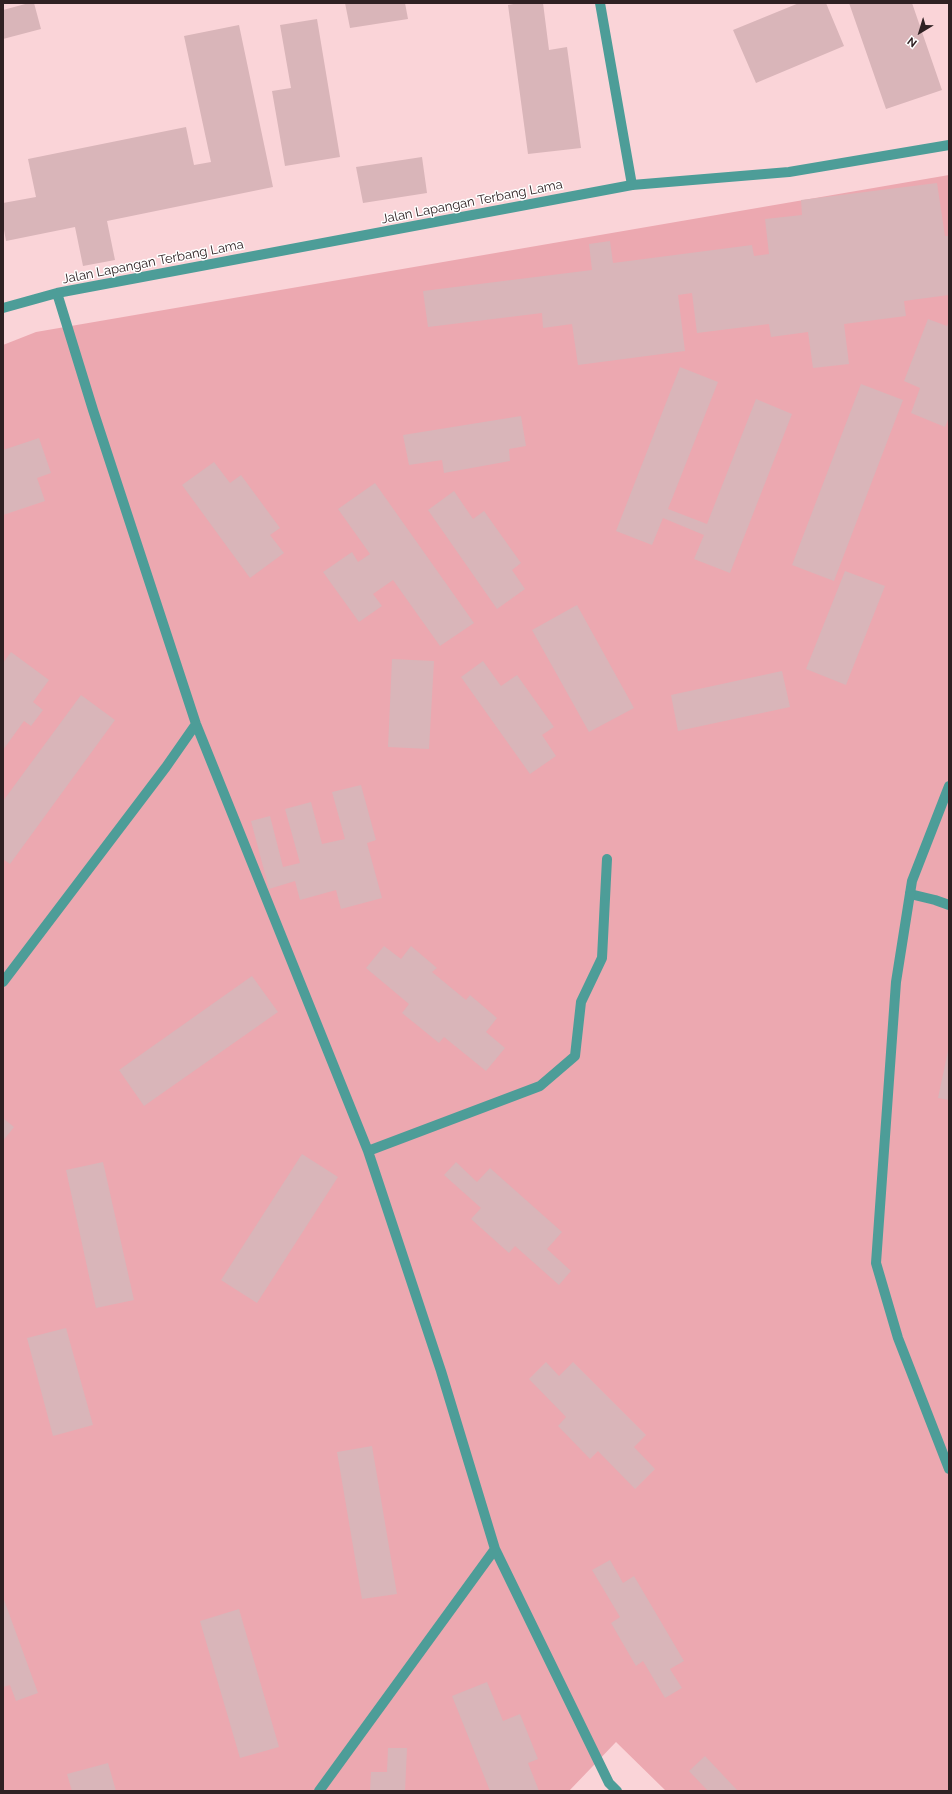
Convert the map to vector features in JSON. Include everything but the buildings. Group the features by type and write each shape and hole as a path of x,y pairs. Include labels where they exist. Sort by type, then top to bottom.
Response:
{"street":[{"path":"600,3 632,185"},
{"name":"Jalan Lapangan Terbang Lama","path":"3,308 57,293 632,185 789,172 949,145"},
{"path":"57,293 93,410 196,724 368,1151 441,1371 495,1549 609,1783 617,1791"},
{"path":"3,982 166,767 196,724"},
{"path":"949,786 912,881 896,982 876,1262 898,1338 949,1469"},
{"path":"368,1151 540,1086 575,1056 581,1002 602,958 607,859"},
{"path":"910,894 949,905"},
{"path":"319,1791 495,1549"}],"shaded area":[{"path":"949,175 949,1791 666,1791 616,1742 569,1791 3,1791 3,345 36,332"}]}
